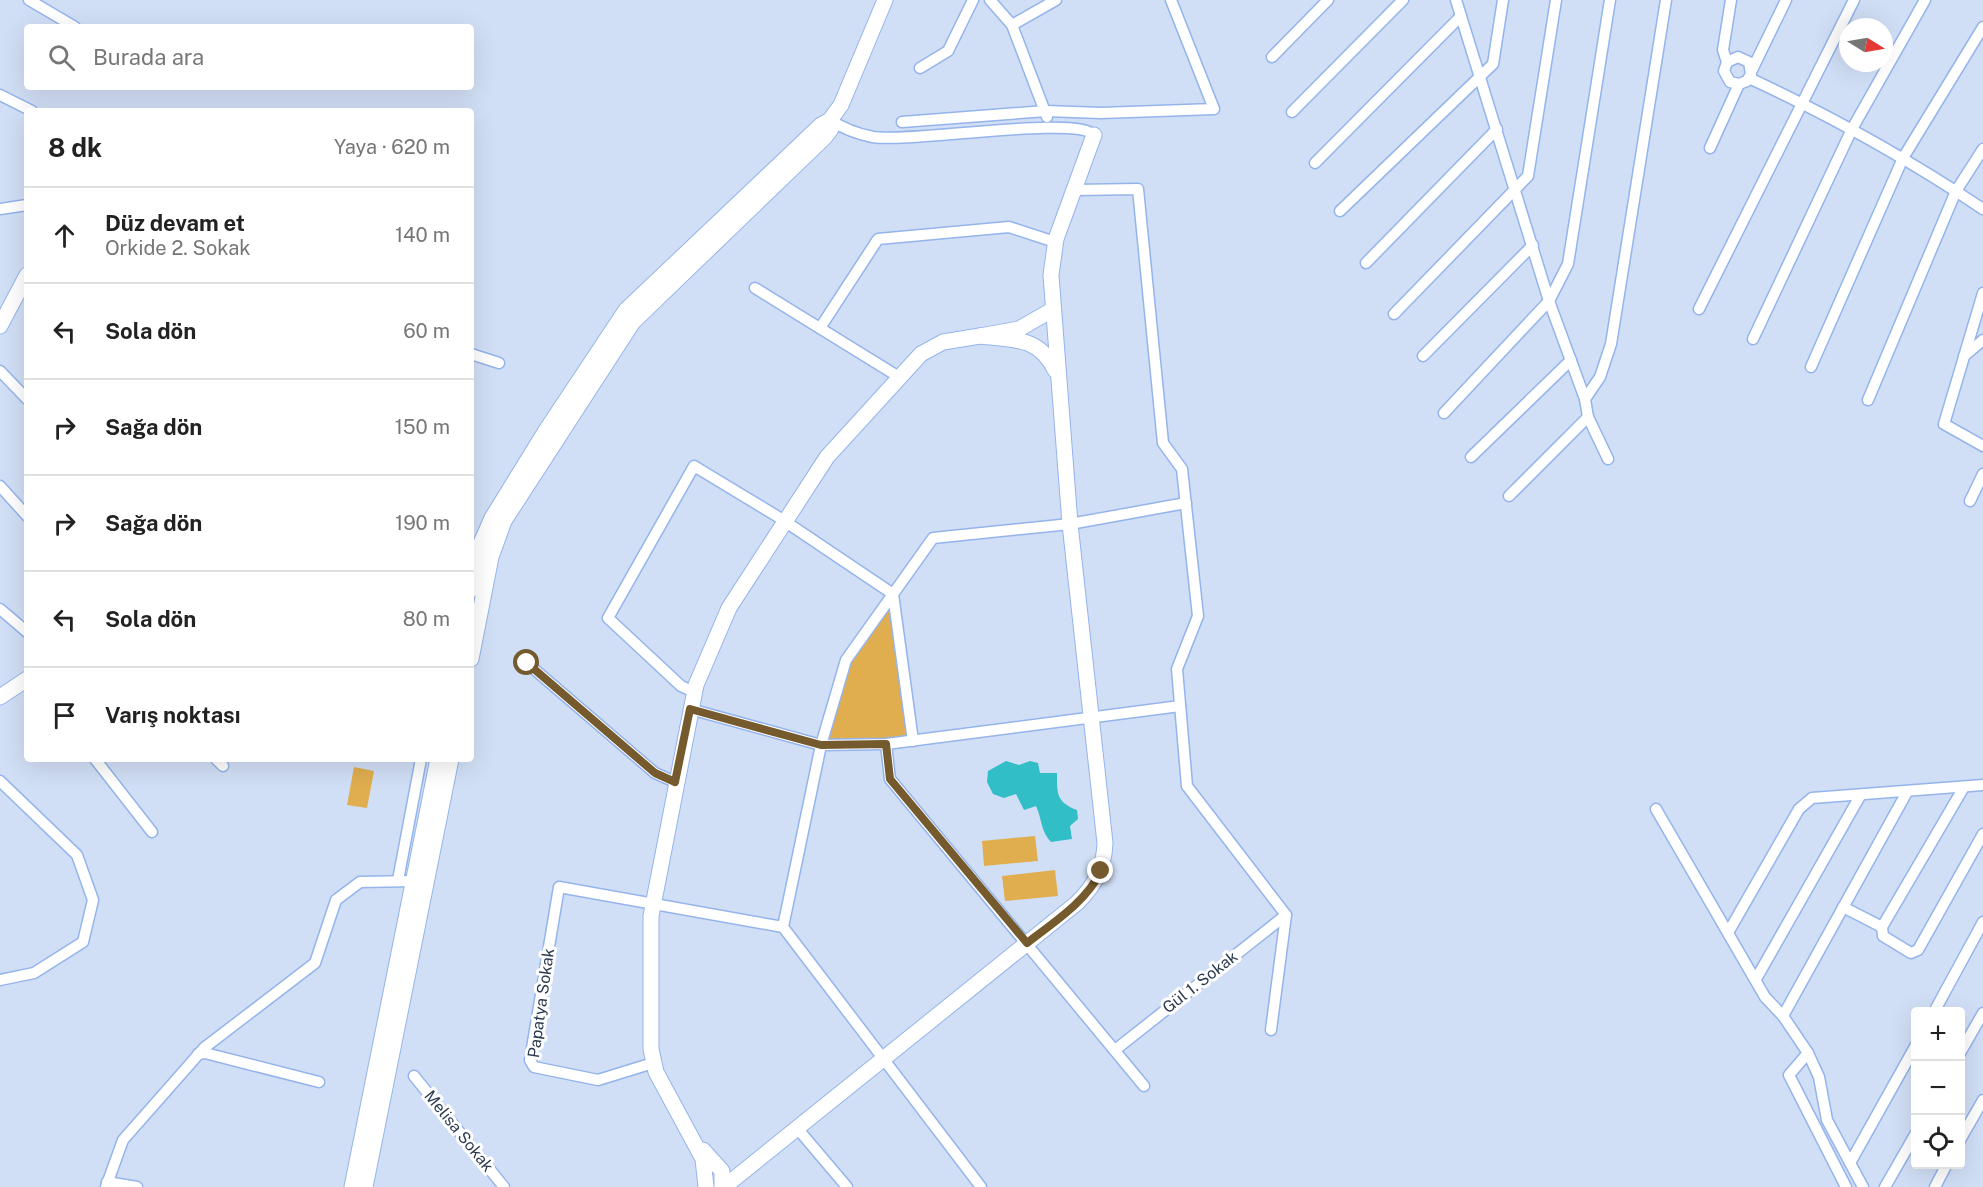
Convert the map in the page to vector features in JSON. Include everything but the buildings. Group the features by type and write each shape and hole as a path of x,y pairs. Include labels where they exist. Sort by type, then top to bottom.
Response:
{"street":[{"path":"29,0 70,24"},
{"path":"474,616 481,543 492,518 533,450 626,310 821,125 830,120 841,105 885,0"},
{"path":"920,68 948,51 973,0"},
{"path":"990,0 1012,25 1046,111 1048,127"},
{"path":"1012,25 1056,0"},
{"path":"902,122 1046,111 1101,113 1214,109 1171,0"},
{"path":"1272,57 1328,0"},
{"path":"1292,112 1403,0"},
{"path":"1455,0 1516,189 1549,301 1585,399 1588,417 1608,459"},
{"path":"1340,211 1493,64 1503,0"},
{"path":"1394,314 1528,176 1556,0"},
{"path":"1444,413 1549,301 1568,264 1610,0"},
{"path":"1585,399 1600,377 1611,344 1666,0"},
{"path":"1731,0 1723,50 1727,62 1725,75 1730,82 1739,84"},
{"path":"1710,148 1739,84 1750,74 1786,0"},
{"path":"1699,309 1800,102 1854,0"},
{"path":"1753,339 1852,129 1925,0"},
{"path":"1315,163 1461,16"},
{"path":"1811,367 1903,158 1983,27"},
{"path":"1727,62 1734,57 1742,57 1749,62 1750,74"},
{"path":"1750,74 1903,158 1983,209"},
{"path":"0,95 27,108"},
{"path":"723,1187 1084,896 1101,871 1105,843 1070,524 1051,275 1055,243 1094,135 1088,130 1048,127 905,138 874,137 845,130 830,120"},
{"path":"1366,263 1497,129"},
{"path":"1868,400 1956,191 1983,149"},
{"path":"1074,190 1138,189 1164,443 1182,469 1198,616 1177,669 1187,786 1286,915 1271,1030"},
{"path":"0,209 24,205"},
{"path":"820,328 878,239 1009,227 1055,243"},
{"path":"1423,356 1533,245"},
{"path":"0,326 24,288"},
{"path":"755,288 899,376"},
{"path":"1983,293 1944,424 1983,446"},
{"path":"706,1187 706,1170 694,1138 653,1063 651,1034 652,905 694,692 729,608 784,521 826,457 899,376 932,347 943,342 1018,329 1042,313 1053,317"},
{"path":"980,336 1044,342 1053,317"},
{"path":"1964,356 1983,340"},
{"path":"1027,341 1048,358 1057,376"},
{"path":"474,355 500,363"},
{"path":"1471,457 1571,360"},
{"path":"0,371 24,396"},
{"path":"1509,496 1588,417"},
{"path":"694,692 681,686 608,618 694,466 784,521 893,594 914,741"},
{"path":"1970,501 1983,474"},
{"path":"0,486 24,513"},
{"path":"783,927 821,745 846,660 933,538 1070,524 1186,503"},
{"path":"0,609 24,630"},
{"path":"527,663 655,773 675,782"},
{"path":"0,697 24,681"},
{"path":"690,709 821,745 914,741 1180,706"},
{"path":"886,744 890,779 1144,1086"},
{"path":"97,762 152,832"},
{"path":"352,1187 406,880 421,762"},
{"path":"406,880 437,762"},
{"path":"365,1187 450,762"},
{"path":"0,781 77,855 93,900 83,942 34,972 0,980"},
{"path":"1729,931 1799,808 1812,798 1983,785"},
{"path":"1964,787 1882,927 1883,936 1911,953 1918,950 1983,834"},
{"path":"1783,1016 1907,792"},
{"path":"1756,979 1860,796"},
{"path":"1656,809 1729,931 1765,997 1783,1016 1808,1053 1818,1077 1827,1120 1863,1187"},
{"path":"137,1187 107,1184 123,1140 198,1054 315,963 336,900 350,888 360,882 406,880"},
{"name":"Papatya Sokak","path":"652,905 559,887 530,1060 534,1067 598,1080 653,1063"},
{"path":"652,905 783,927 981,1187"},
{"path":"1843,907 1882,927"},
{"name":"Gül 1. Sokak","path":"1114,1050 1286,915"},
{"path":"1936,1007 1983,922"},
{"path":"1965,1044 1983,1013"},
{"path":"198,1054 205,1053 319,1082"},
{"path":"1808,1053 1789,1075 1846,1187"},
{"path":"1850,1163 1911,1054"},
{"name":"Melisa Sokak","path":"414,1076 504,1187"},
{"path":"1965,1131 1983,1100"},
{"path":"797,1128 847,1187"},
{"path":"694,1138 724,1175 723,1187"},
{"path":"1885,1187 1911,1142"},
{"path":"710,1157 733,1166 759,1158"},
{"path":"1935,1187 1944,1169"}],"shaded area":[{"path":"893,594 913,741 821,745 846,660"},
{"path":"1006,761 1019,765 1030,761 1038,763 1040,773 1057,773 1057,786 1061,800 1077,810 1078,819 1070,826 1072,839 1051,842 1043,830 1036,806 1024,810 1016,794 1004,798 993,794 987,782 988,771"},
{"path":"354,767 374,771 367,808 347,805"},
{"path":"1035,836 1038,861 984,866 982,841"},
{"path":"1055,870 1058,896 1005,901 1002,876"}],"route":[{"path":"527,663 655,773 675,782 690,709 821,745 886,744 890,779 1027,943 1092,889 1101,871"}]}
